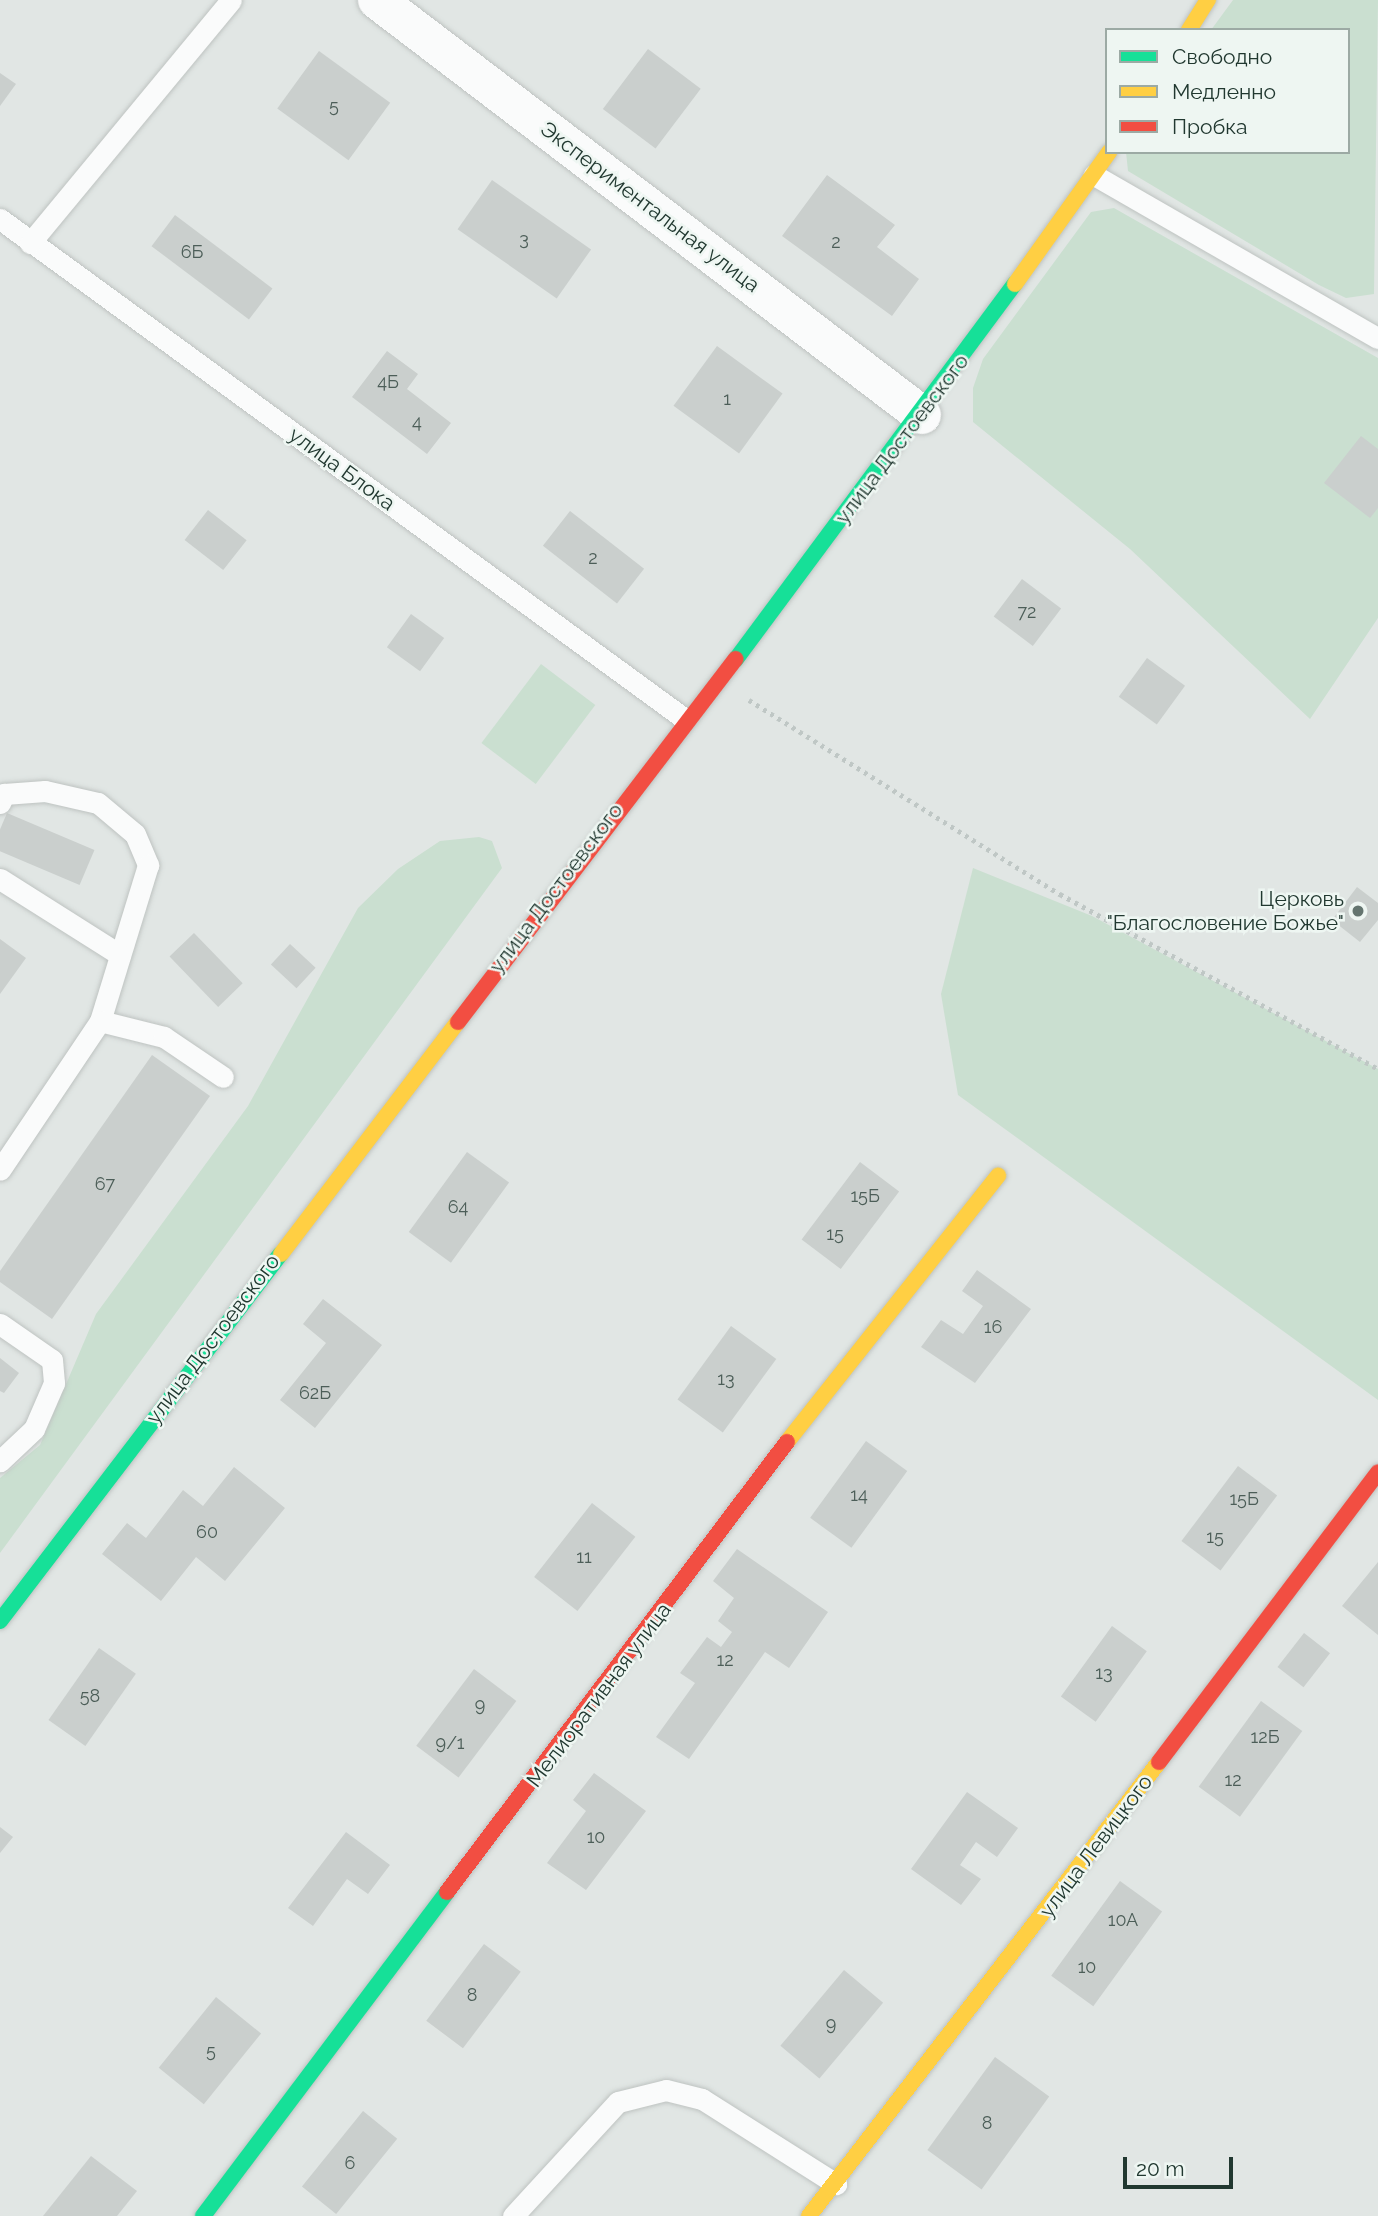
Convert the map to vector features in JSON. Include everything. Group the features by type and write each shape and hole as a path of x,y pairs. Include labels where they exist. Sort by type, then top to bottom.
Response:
{"street":[{"name":"Экспериментальная улица","path":"377,0 922,415"},
{"path":"1190,28 1208,0"},
{"name":"улица Достоевского","path":"0,1622 685,719 922,415 1108,154"},
{"name":"Мелиоративная улица","path":"203,2216 833,1381 998,1176"},
{"name":"улица Левицкого","path":"809,2216 1378,1472"}],"lane":[{"path":"30,243 231,0"},
{"path":"1094,175 1378,338"},
{"name":"улица Блока","path":"0,219 685,719"},
{"path":"0,803 4,794 45,791 98,803 135,834 148,865 100,1021 0,1170"},
{"path":"0,879 120,955"},
{"path":"100,1021 164,1037 223,1077"},
{"path":"0,1324 52,1360 54,1383 34,1429 0,1461"},
{"path":"513,2216 618,2102 666,2090 702,2099 836,2184"}],"path":[{"path":"716,680 1060,894 1378,1069"}],"green space":[{"path":"1233,0 1378,0 1374,294 1346,298 1319,285 1128,171 1126,154 1350,154 1350,28 1212,28"},
{"path":"1114,208 1378,358 1378,618 1310,719 1130,549 973,422 973,388 983,359 1091,212"},
{"path":"541,664 595,705 536,784 481,743"},
{"path":"479,837 492,841 502,868 0,1553 0,1478 40,1445 96,1314 248,1106 358,908 398,869 440,841"},
{"path":"973,868 1092,916 1378,1069 1378,1400 958,1095 941,994"}],"building":[{"path":"648,49 701,89 656,149 603,109"},
{"path":"319,51 390,103 348,160 277,108"},
{"path":"0,73 16,84 0,106"},
{"path":"827,175 895,225 877,247 919,279 892,316 782,236"},
{"path":"492,180 591,249 557,299 458,229"},
{"path":"175,215 272,288 249,320 152,246"},
{"path":"717,346 783,394 739,453 674,406"},
{"path":"387,351 418,374 407,389 451,423 427,454 352,397"},
{"path":"1361,436 1378,449 1378,508 1370,518 1324,483"},
{"path":"208,510 247,540 223,570 185,540"},
{"path":"570,511 644,569 617,604 543,546"},
{"path":"1022,579 1061,608 1033,646 994,617"},
{"path":"411,614 444,638 420,671 387,647"},
{"path":"1147,658 1185,686 1157,724 1119,697"},
{"path":"7,813 94,850 80,885 0,851 0,829"},
{"name":"Церковь \"Благословение Божье\"","path":"1357,887 1378,903 1378,920 1360,942 1332,920"},
{"path":"194,933 243,983 218,1007 170,957"},
{"path":"0,939 26,958 0,994"},
{"path":"290,944 316,968 297,988 271,964"},
{"path":"152,1055 210,1096 52,1319 0,1282 0,1271"},
{"path":"467,1152 509,1183 451,1263 409,1232"},
{"path":"860,1162 899,1191 841,1269 802,1239"},
{"path":"977,1270 1031,1309 975,1383 921,1347 941,1320 963,1334 983,1306 962,1291"},
{"path":"323,1299 382,1345 315,1428 280,1400 326,1343 303,1324"},
{"path":"731,1326 776,1359 723,1433 678,1400"},
{"path":"0,1358 19,1373 4,1393 0,1391"},
{"path":"866,1441 907,1471 851,1548 810,1518"},
{"path":"1238,1466 1277,1495 1221,1571 1181,1541"},
{"path":"234,1467 285,1508 225,1581 196,1557 161,1601 102,1554 127,1523 146,1538 183,1490 203,1506"},
{"path":"592,1503 635,1537 577,1611 534,1577"},
{"path":"737,1549 828,1612 789,1668 765,1652 689,1759 656,1737 695,1683 680,1673 707,1637 721,1647 732,1632 718,1621 734,1598 713,1581"},
{"path":"1378,1562 1378,1635 1342,1606"},
{"path":"1112,1626 1147,1651 1096,1722 1061,1696"},
{"path":"1304,1633 1330,1653 1304,1687 1278,1667"},
{"path":"99,1648 136,1674 85,1746 49,1720"},
{"path":"474,1669 516,1701 459,1778 416,1746"},
{"path":"1261,1701 1302,1731 1240,1817 1199,1787"},
{"path":"594,1773 646,1811 586,1890 547,1863 586,1811 573,1800"},
{"path":"967,1792 1018,1828 997,1857 976,1842 960,1865 981,1879 961,1905 911,1869"},
{"path":"0,1827 13,1837 0,1853"},
{"path":"346,1832 390,1865 368,1894 347,1879 313,1926 288,1908"},
{"path":"1120,1881 1162,1912 1093,2006 1051,1976"},
{"path":"484,1944 521,1972 463,2048 426,2021"},
{"path":"844,1970 883,2003 819,2079 780,2046"},
{"path":"216,1997 261,2034 204,2104 159,2068"},
{"path":"995,2057 1049,2096 982,2189 927,2150"},
{"path":"363,2111 397,2139 336,2214 302,2186"},
{"path":"91,2156 137,2191 117,2216 43,2216"}],"traffic: fast":[{"path":"736,659 1015,284"},
{"path":"0,1621 281,1254"},
{"path":"203,2216 447,1892"}],"traffic: slow":[{"path":"1190,28 1208,0"},
{"path":"1015,284 1108,154"},
{"path":"281,1254 458,1022"},
{"path":"787,1442 998,1176"},
{"path":"809,2216 1159,1762"}],"traffic: jam":[{"path":"458,1022 736,659"},
{"path":"447,1892 787,1442"},
{"path":"1159,1762 1378,1472"}],"place":[{"name":"Церковь \"Благословение Божье\"","path":"1358,911"}]}
